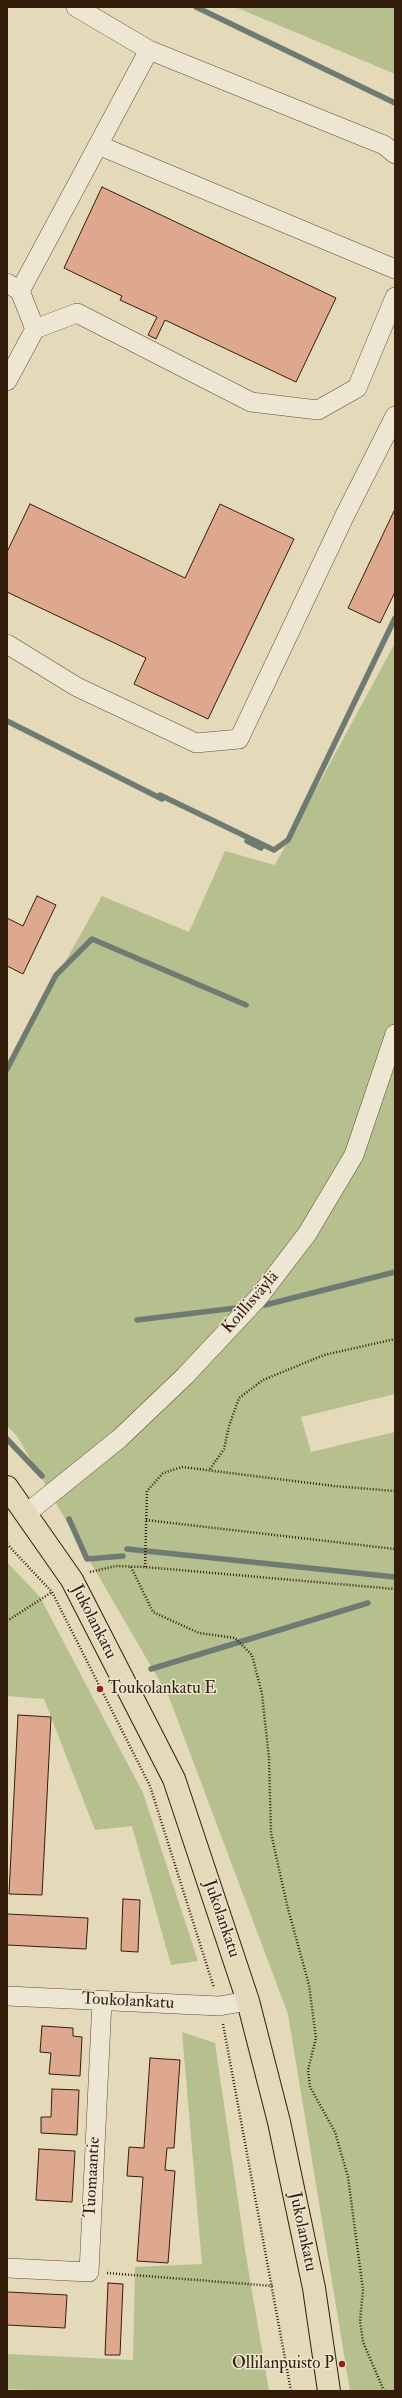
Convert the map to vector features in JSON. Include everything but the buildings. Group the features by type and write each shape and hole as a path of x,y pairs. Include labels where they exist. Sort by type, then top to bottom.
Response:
{"main road":[{"name":"Jukolankatu","path":"7,1487 27,1513 72,1580 174,1779 248,2001 279,2122 310,2273 329,2391"}],"street":[{"path":"76,7 149,50 384,145 395,154"},
{"path":"35,329 14,287 98,145 149,50"},
{"path":"98,145 395,268"},
{"path":"7,381 35,329 77,313 251,402 318,410 357,388 390,321 395,297"},
{"path":"7,644 77,687 196,743 239,739 345,515 395,416"},
{"name":"Koillisväylä","path":"27,1513 120,1438 185,1376 262,1292 307,1234 354,1155 395,1034"},
{"name":"Toukolankatu","path":"7,1996 219,2006 248,2001"},
{"name":"Tuomaantie","path":"89,2272 102,2001"},
{"path":"7,2268 89,2272"}],"path":[{"path":"210,1469 224,1449 229,1426 240,1398 263,1380 324,1355 395,1339"},
{"path":"145,1567 147,1491 163,1472 182,1467 210,1469 334,1486 395,1490"},
{"path":"146,1520 395,1549"},
{"path":"7,1544 52,1592 150,1786 219,2006 237,2108 273,2286 291,2391"},
{"path":"131,1567 154,1612 199,1633 236,1638 252,1655 262,1694 269,1758 271,1833 286,1905 309,1985 316,2038 308,2070 310,2087 335,2132 348,2177 363,2290 360,2321 363,2342 384,2391"},
{"path":"7,1621 72,1580 97,1568 145,1567 395,1589"},
{"path":"89,2272 273,2286"}],"green space":[{"path":"235,7 395,7 395,74"},
{"path":"395,643 395,1394 301,1417 311,1452 395,1432 395,2391 350,2391 288,2014 169,1697 17,1436 7,1426 7,1066 102,896 189,932 225,851 275,865"},
{"path":"7,1562 40,1597 143,1793 198,1961 171,1965 132,1826 95,1830 44,1699 7,1696"},
{"path":"182,2032 215,2043 247,2262 269,2391 55,2391 7,2389 7,2354 133,2360 135,2267 202,2264"}],"waterway":[{"path":"196,7 395,103"},
{"path":"160,795 274,850 288,840 395,618"},
{"path":"7,721 162,799"},
{"path":"247,841 261,848"},
{"path":"7,1069 56,975 92,939 246,1005"},
{"path":"265,1305 395,1272"},
{"path":"137,1320 236,1308"},
{"path":"7,1439 42,1476"},
{"path":"69,1519 87,1559 123,1556"},
{"path":"127,1549 395,1577"},
{"path":"151,1669 368,1603"}],"place":[{"name":"Toukolankatu E","path":"100,1689"},
{"name":"Ollilanpuisto P","path":"342,2364"}]}
